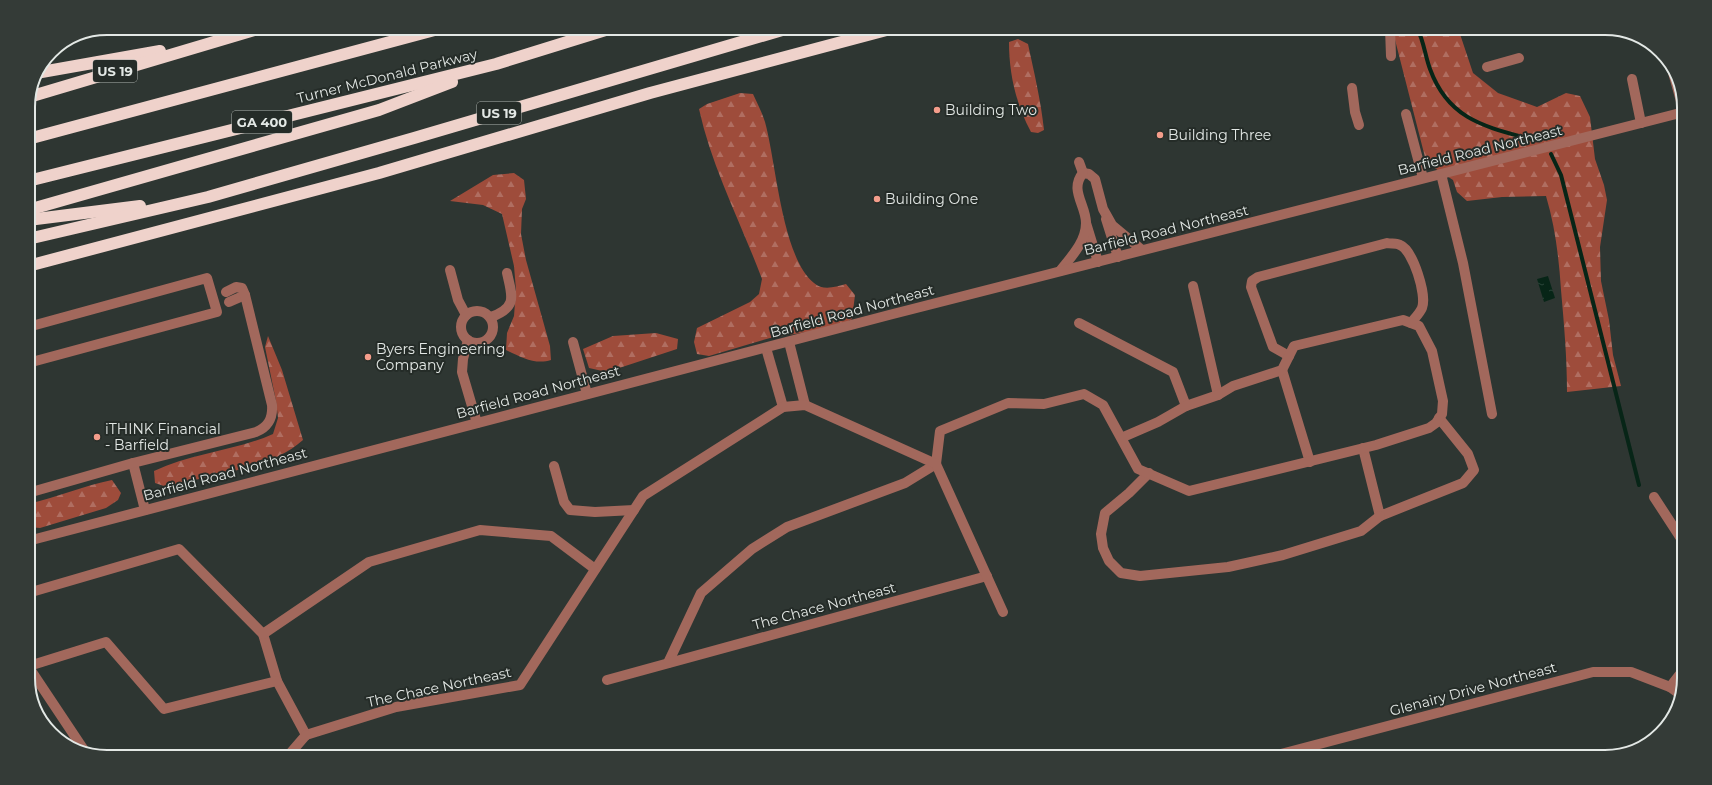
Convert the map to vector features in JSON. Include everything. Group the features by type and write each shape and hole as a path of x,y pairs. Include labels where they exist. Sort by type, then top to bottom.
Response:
{"highway":[{"name":"US 19","path":"36,95 237,35"},
{"path":"35,137 416,35"},
{"name":"Turner McDonald Parkway","path":"35,179 496,64 589,35"},
{"name":"US 19","path":"208,196 414,138 765,35"},
{"path":"35,264 379,173 650,93 868,35"},
{"path":"44,72 171,49 200,46"},
{"path":"35,208 379,110 496,64"},
{"path":"35,219 208,196"},
{"path":"35,237 208,196"}],"street":[{"path":"1390,35 1391,56"},
{"path":"1487,67 1519,58"},
{"path":"1632,79 1641,123"},
{"path":"1352,88 1354,112 1359,125"},
{"path":"1406,114 1423,178"},
{"name":"Barfield Road Northeast","path":"35,539 1060,271 1677,114"},
{"path":"1079,162 1082,173 1079,177 1077,188 1098,262"},
{"path":"1082,173 1089,174 1095,179 1118,257"},
{"path":"1441,174 1463,263 1492,414"},
{"path":"1103,209 1112,225 1142,250"},
{"path":"1060,271 1081,243 1086,223 1085,219"},
{"path":"1289,356 1273,347 1251,287 1252,281 1258,277 1388,243 1401,245 1408,252 1417,269 1422,291 1422,307 1411,323"},
{"path":"450,270 458,300 466,315"},
{"path":"491,317 501,313 509,307 512,295 507,273"},
{"path":"35,325 208,278 217,312 35,361"},
{"path":"1193,286 1218,395"},
{"path":"35,491 133,463 256,432 261,430 269,423 272,406 245,295 228,297"},
{"path":"476,310 486,313 491,317 494,328 489,338 479,343 468,340 464,336 461,326 462,320 466,315 476,310"},
{"path":"1003,612 936,464 940,431 1008,403 1044,404 1084,394 1103,405 1138,468 1189,491 1310,462 1376,445 1429,428 1436,423 1442,414 1443,401 1432,351 1419,326 1403,320 1294,346 1282,370 1310,462"},
{"path":"1079,323 1173,372 1186,406"},
{"path":"468,340 463,359 462,372 476,423"},
{"path":"573,342 586,394"},
{"path":"789,342 805,405"},
{"path":"766,348 783,407 805,405 936,464"},
{"path":"1121,438 1158,422 1186,406 1218,395 1233,386 1282,370"},
{"name":"The Chace Northeast","path":"306,735 396,707 520,685 643,496 783,407"},
{"path":"1149,473 1129,493 1105,513 1101,534 1103,548 1109,561 1121,573 1140,576 1192,572 1242,564 1283,555 1361,531 1380,516 1462,483 1474,470 1468,454 1439,418"},
{"path":"1363,448 1380,516"},
{"path":"133,463 145,510"},
{"path":"668,663 701,593 752,549 788,526 904,483 936,464"},
{"path":"554,466 564,502 570,510 595,512 634,510"},
{"path":"1654,497 1677,532"},
{"path":"263,634 369,562 480,530 551,536 595,569"},
{"path":"35,591 178,548 263,634 277,681 306,735 293,750"},
{"name":"The Chace Northeast","path":"607,680 987,576"},
{"path":"35,664 106,642 164,709 277,681"},
{"name":"Glenairy Drive Northeast","path":"1297,750 1593,672 1631,672 1670,687 1676,691"},
{"path":"35,676 81,746"},
{"path":"1670,687 1677,678"}],"green space":[{"path":"1394,35 1460,35 1473,73 1498,93 1537,107 1566,93 1580,96 1590,117 1595,159 1604,185 1607,200 1600,247 1601,281 1609,320 1613,355 1621,386 1567,392 1565,341 1559,266 1554,230 1546,196 1502,197 1467,201 1457,192 1453,180 1426,161"},
{"path":"1018,39 1028,44 1035,76 1044,130 1038,133 1031,132 1021,111 1014,88 1010,66 1009,42"},
{"path":"740,93 753,94 764,118 787,231 794,253 803,271 814,283 821,287 829,288 846,284 855,295 852,319 845,323 813,331 770,338 709,356 697,354 694,342 697,328 750,302 759,294 762,279 711,153 699,109 707,104"},
{"path":"514,173 524,180 526,199 522,209 521,234 526,260 550,346 551,360 539,362 528,360 506,350 507,333 514,316 516,290 514,266 502,214 483,205 450,201 493,175"},
{"path":"656,333 678,339 677,349 607,372 589,368 583,349 613,336"},
{"path":"268,336 282,370 303,440 283,454 250,467 167,487 155,483 154,471 168,465 259,440 273,434 278,418 265,347"},
{"path":"112,480 121,493 118,500 106,508 40,528 35,528 35,502"}],"water":[{"path":"1548,276 1555,298 1544,302 1537,279"}],"waterway":[{"path":"1420,35 1430,69 1438,86 1448,100 1459,111 1485,126 1534,140"},
{"path":"1551,154 1561,175 1639,485"}],"place":[{"name":"Building Two","path":"937,110"},
{"name":"Building Three","path":"1160,135"},
{"name":"Building One","path":"877,199"},
{"name":"Byers Engineering Company","path":"368,357"},
{"name":"iTHINK Financial - Barfield","path":"97,437"}]}
